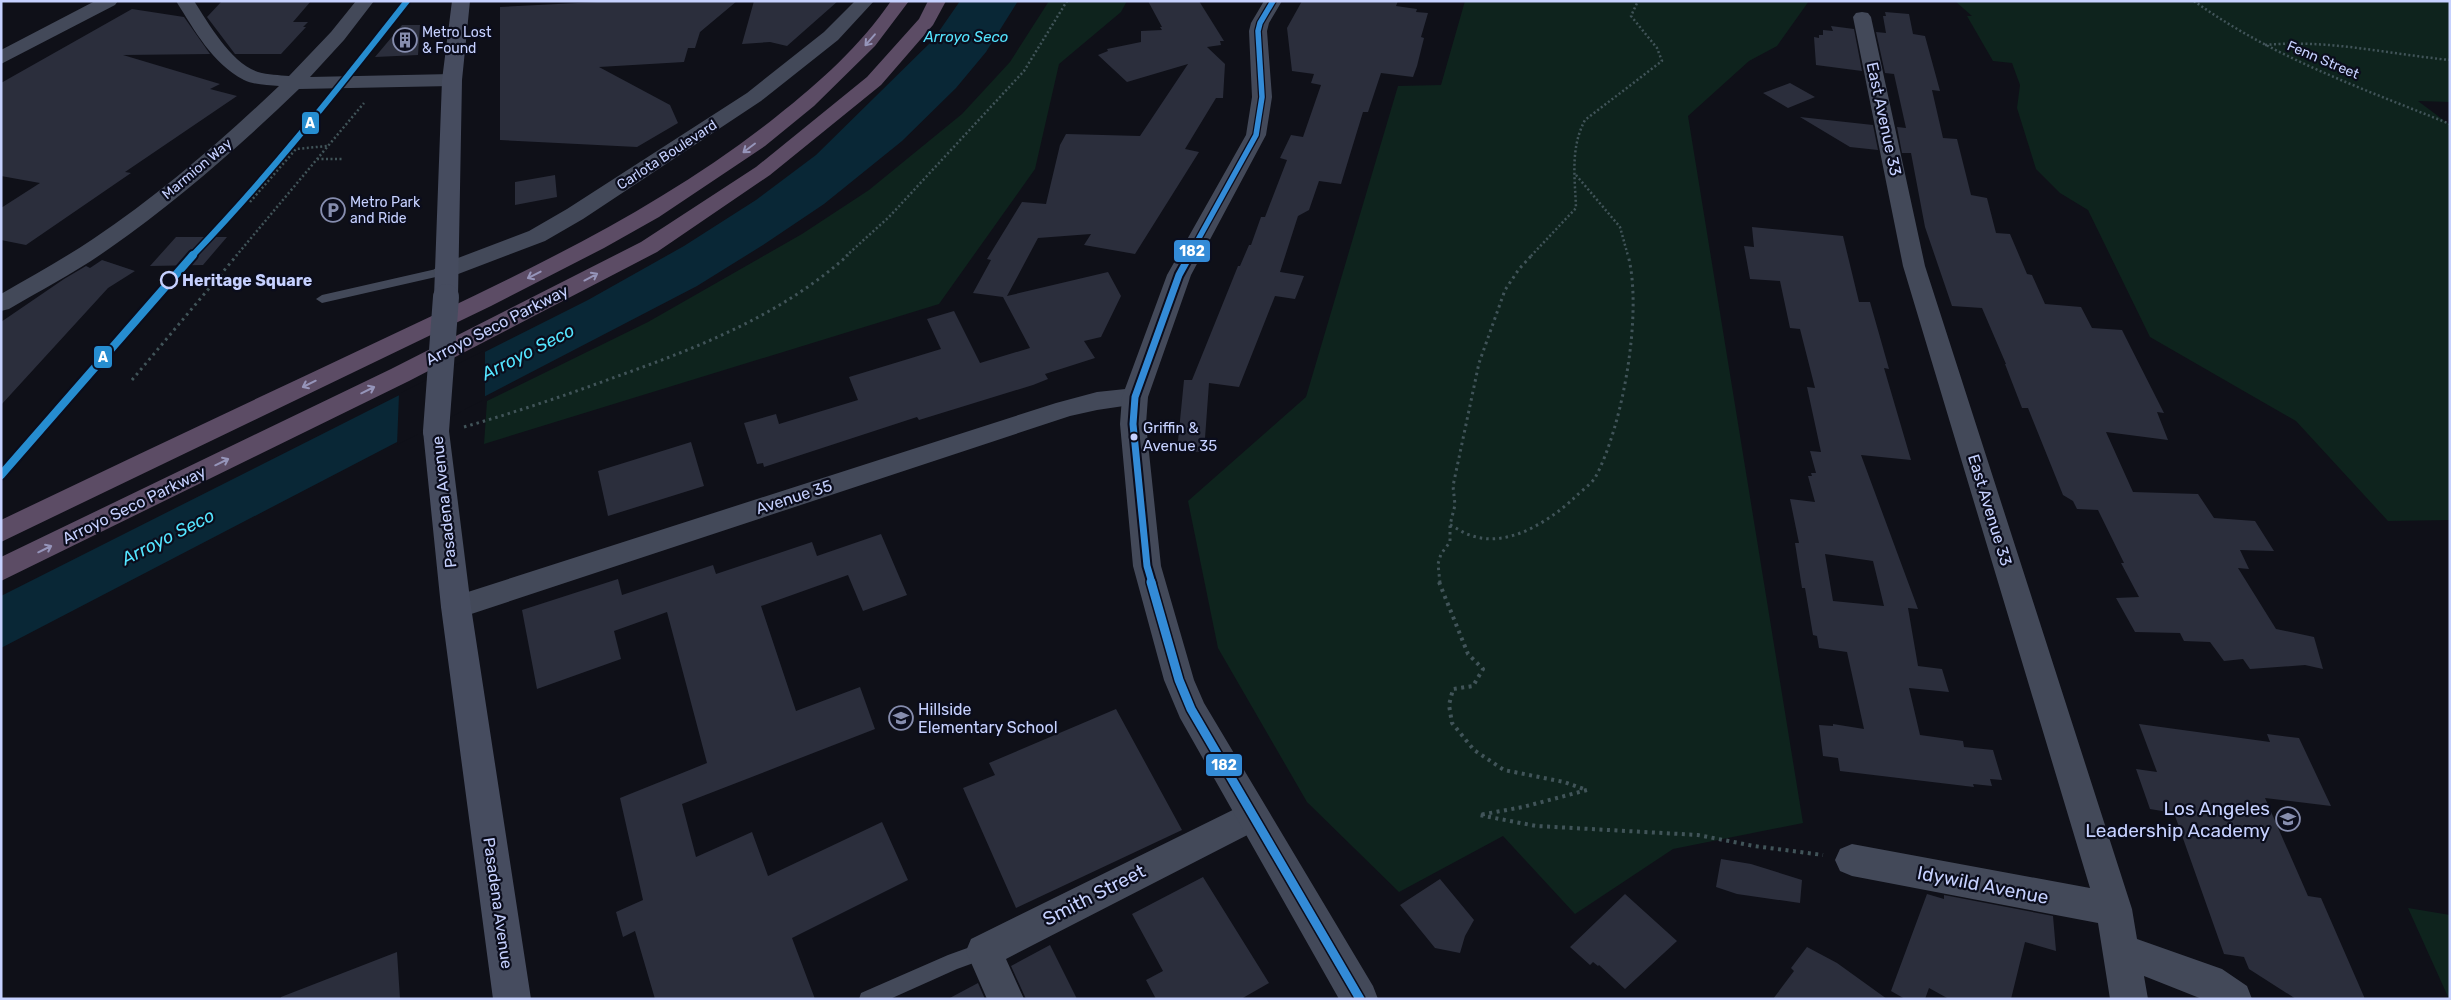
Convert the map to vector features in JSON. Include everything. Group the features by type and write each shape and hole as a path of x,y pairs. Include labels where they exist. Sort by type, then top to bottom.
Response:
{"highway":[{"name":"Arroyo Seco Parkway","path":"1,532 502,291 622,229 732,160 778,126 846,68 891,15 900,1"},
{"name":"Arroyo Seco Parkway","path":"1,570 400,374 649,247 763,171 874,81 927,21 937,1"}],"main road":[{"name":"Pasadena Avenue","path":"461,1 452,80 453,106 445,271 446,297 436,433 456,606 512,999"}],"street":[{"path":"1,58 109,1"},
{"path":"185,1 215,47 233,64 252,77 296,83 452,80"},
{"name":"Marmion Way","path":"1,304 80,258 152,207 296,83 341,34 365,1"},
{"name":"Carlota Boulevard","path":"445,271 537,236 575,214 754,97 831,36 865,1"},
{"path":"1273,1 1260,22 1258,31 1262,97 1256,135 1179,276 1135,397 1133,424 1135,451 1147,566 1155,602 1178,680 1190,709 1251,816 1360,999"},
{"name":"East Avenue 33","path":"1862,17 1914,266 2114,909 2129,999"},
{"name":"Avenue 35","path":"456,606 1065,409 1097,401 1135,397"},
{"name":"Smith Street","path":"984,951 1251,816"},
{"name":"Idywild Avenue","path":"1852,860 2114,909"},
{"path":"2120,950 2209,982 2234,999"},
{"path":"984,951 1006,999"}],"lane":[{"path":"322,299 445,271"},
{"path":"868,999 954,961 984,951"}],"path":[{"path":"436,433 530,408 677,355 749,323 825,276 889,217 1024,71 1068,1"},
{"path":"1638,1 1631,16 1636,25 1660,50 1662,62 1623,94 1585,120 1578,133 1574,155 1576,208 1519,269 1502,299 1480,363 1453,486 1455,505 1450,525 1450,542 1441,554 1438,564 1438,579 1468,654 1483,669 1478,683 1469,690 1453,689 1449,705 1452,722 1474,750 1504,770 1564,782 1587,790 1523,807 1479,815 1536,826 1576,830 1698,835 1754,846 1852,860"},
{"name":"Fenn Street","path":"2194,1 2213,16 2263,45 2450,124"},
{"path":"2263,45 2285,42 2317,42 2450,60"},
{"path":"132,380 381,81"},
{"path":"250,202 296,149 327,146"},
{"path":"316,159 344,159"},
{"path":"1450,525 1472,536 1500,539 1517,534 1553,517 1594,479 1614,428 1630,363 1633,274 1620,227 1575,174"}],"green space":[{"path":"1049,1 1127,1 1121,12 1059,64 1035,169 939,304 484,444 487,401 648,322 802,234 869,190 962,114 1010,62"},
{"path":"1465,1 1809,1 1777,46 1749,61 1688,116 1803,823 1673,849 1575,914 1503,836 1399,892 1307,802 1218,648 1188,501 1306,397 1398,86 1441,85"},
{"path":"1955,1 2450,1 2450,102 2418,101 2450,125 2450,520 2388,521 2296,421 2150,337 2088,210 2060,193 2036,169 2017,108 2020,85 2012,63 1993,61 1967,16 1972,16"},
{"path":"2408,908 2450,915 2450,999 2449,999"}],"water":[{"name":"Arroyo Seco","path":"960,1 1018,1 986,52 956,88 902,141 824,204 697,286 1,648 1,596 588,300 684,246 756,200 816,155 933,40"}],"pier":[{"path":"485,350 485,399 397,445 399,394"}],"building":[{"path":"222,1 311,1 293,22 308,22 303,27 306,27 281,54 235,54 207,17"},
{"path":"617,1 737,1 700,32 695,48 688,48 684,62 599,67 670,105 678,123 637,147 500,140 500,7"},
{"path":"754,1 838,1 787,46 770,42 742,44"},
{"path":"1148,1 1199,1 1224,41 1220,41 1221,45 1207,47 1225,64 1223,98 1216,98 1185,149 1199,152 1135,254 1084,245 1091,234 1038,238 1007,296 1108,272 1121,296 1101,337 1084,341 1095,358 1045,374 1048,379 1033,385 919,420 917,417 764,467 763,463 757,464 744,423 776,414 779,424 858,400 849,377 941,349 927,319 954,311 980,363 1030,348 1003,297 973,293 991,260 987,259 1022,202 1046,204 1060,145 1066,134 1140,136 1188,64 1127,82 1098,55 1108,51 1107,49 1141,42 1141,31 1162,30"},
{"path":"1302,1 1398,1 1396,6 1417,9 1416,12 1428,13 1421,37 1424,38 1417,66 1413,77 1381,73 1368,112 1363,112 1341,184 1319,181 1309,210 1298,216 1280,272 1304,276 1295,299 1275,296 1239,387 1209,383 1204,452 1177,451 1184,380 1192,380 1238,266 1240,266 1249,245 1251,245 1261,217 1265,217 1287,160 1280,158 1291,135 1303,137 1321,85 1311,83 1314,74 1292,71 1287,28"},
{"path":"132,9 184,17 210,54 123,55 220,84 210,89 237,96 125,172 131,173 26,245 1,240 1,208 40,183 1,176 1,83"},
{"path":"1885,12 1909,14 1913,34 1925,36 1940,91 1932,90 1943,138 1957,139 1971,195 1987,198 1996,233 2010,234 2027,274 2032,275 2045,304 2081,307 2092,328 2122,330 2164,413 2157,412 2168,440 2106,432 2133,492 2198,494 2214,518 2255,521 2274,551 2240,550 2249,569 2238,568 2276,629 2314,637 2323,669 2305,665 2250,669 2243,659 2224,661 2210,642 2184,641 2180,633 2135,632 2116,598 2139,597 2121,563 2124,563 2098,510 2077,509 2073,501 2063,495 2028,408 2022,408 1982,308 1952,306 1925,227 1911,153 1902,153 1897,127 1906,128 1894,74 1885,73 1876,32 1886,33 1883,16 1886,16"},
{"name":"Metro Lost & Found","path":"402,25 420,25 418,55 375,57"},
{"path":"1831,26 1854,29 1862,71 1816,65 1814,37 1819,38 1819,35 1823,35 1823,30 1833,31"},
{"path":"1790,83 1815,97 1788,108 1763,93"},
{"path":"1800,117 1873,125 1878,150 1850,147"},
{"path":"555,175 557,197 515,205 515,182"},
{"path":"1752,227 1843,236 1859,302 1870,302 1889,369 1884,368 1911,460 1861,455 1918,609 1908,608 1918,666 1942,669 1949,692 1909,688 1920,735 1963,741 1964,747 1993,750 2002,780 1990,779 1992,786 1973,784 1974,787 1840,771 1838,758 1823,756 1819,725 1833,726 1833,724 1864,729 1847,652 1819,648 1817,636 1813,635 1805,588 1802,588 1795,543 1799,543 1790,499 1815,502 1808,476 1812,476 1811,473 1816,473 1810,451 1821,452 1807,387 1815,388 1800,329 1790,328 1780,281 1750,279 1744,246 1754,247","holes":["1825,554 1873,561 1884,606 1833,601"]},
{"path":"176,237 227,237 203,265 150,266"},
{"path":"102,260 135,271 108,288 1,405 1,322 64,279 86,266 90,268"},
{"path":"691,442 704,486 608,516 598,471"},
{"path":"881,534 907,595 863,611 848,575 761,606 796,711 860,687 875,729 682,804 696,857 752,832 768,876 882,822 908,880 792,938 815,999 655,999 635,931 623,937 616,912 643,900 620,798 707,763 667,612 614,631 621,659 537,689 522,610 618,579 622,595 713,565 716,574 812,542 817,556"},
{"path":"1116,709 1182,830 1016,908 963,788 995,775 989,763"},
{"path":"2139,724 2270,742 2267,734 2299,738 2331,806 2265,798 2308,896 2321,898 2365,999 2296,999 2249,969 2244,957 2224,954 2174,813 2150,809 2136,769 2157,772"},
{"path":"1721,859 1751,864 1802,880 1800,903 1737,894 1716,887"},
{"path":"1203,877 1269,983 1241,999 1156,999 1146,980 1163,971 1132,914"},
{"path":"1440,879 1474,920 1465,936 1460,953 1435,948 1400,905"},
{"path":"1625,894 1677,941 1625,989 1599,965 1593,962 1590,965 1570,947"},
{"path":"1927,894 1944,899 1944,895 2053,916 2056,951 2025,942 2011,999 1949,999 1929,988 1925,999 1905,999 1891,991"},
{"path":"1050,945 1077,999 1026,999 1011,966"},
{"path":"1807,947 1837,963 1887,999 1773,999 1794,971 1791,968"},
{"path":"397,952 400,999 281,999 281,997"},
{"path":"978,983 985,999 948,999"}],"transit line":[{"name":"A","path":"1,475 169,280 239,207 305,130 407,1"},
{"name":"182","path":"1273,1 1260,23 1258,31 1262,97 1256,135 1179,275 1135,397 1133,424 1147,566 1179,680 1191,709 1360,999"}],"place":[{"name":"Metro Lost & Found","path":"405,40"},
{"name":"Metro Park and Ride","path":"333,210"},
{"name":"Heritage Square","path":"169,280"},
{"name":"Griffin & Avenue 35","path":"1134,437"},
{"name":"Hillside Elementary School","path":"901,718"},
{"name":"Los Angeles Leadership Academy","path":"2288,819"}]}
